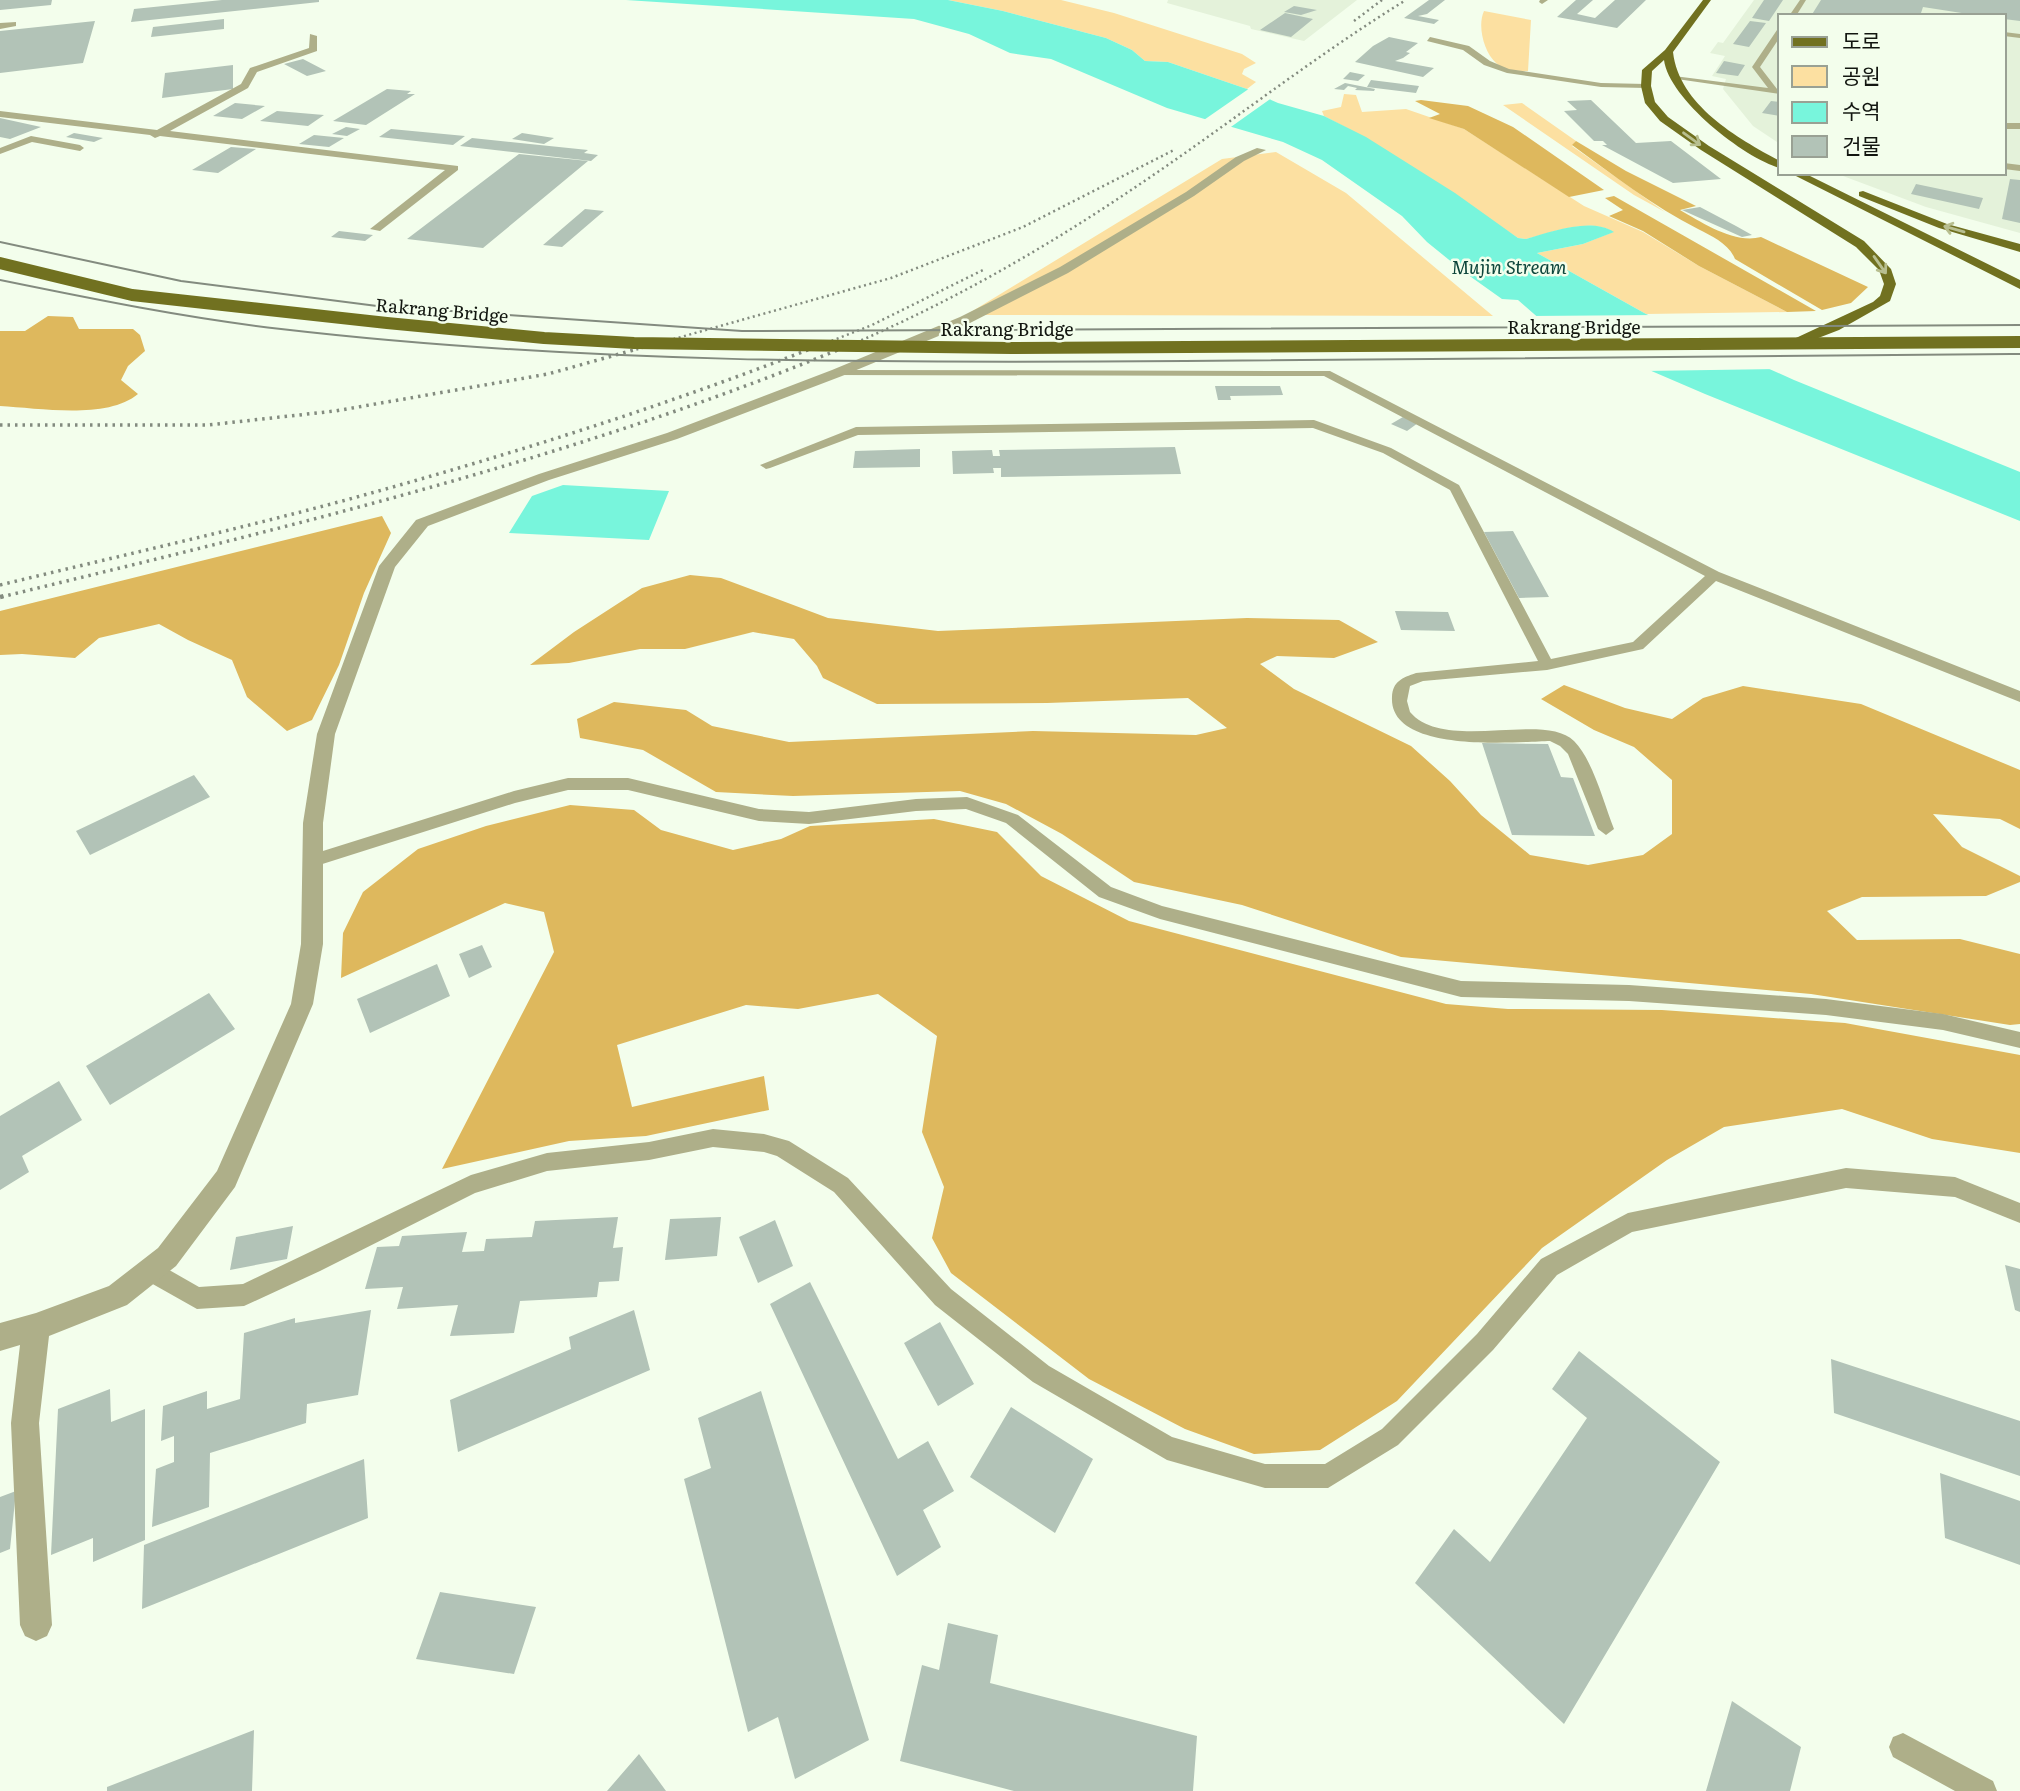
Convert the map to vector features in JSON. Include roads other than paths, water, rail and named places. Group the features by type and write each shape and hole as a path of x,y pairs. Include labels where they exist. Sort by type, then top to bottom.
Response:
{"main road":[{"path":"1707,0 1668,52 1647,70 1646,88 1650,103 1675,127 1768,189 1860,244 1885,269 1889,284 1886,298 1877,305 1834,327 1790,344"},
{"path":"1668,52 1674,78 1683,91 1712,120 1778,164"},
{"path":"1799,175 2020,285"},
{"path":"1811,175 1943,226 2020,248"},
{"name":"Rakrang Bridge","path":"0,263 132,295 387,323 544,338 621,342 788,347 998,348 2020,342"}],"street":[{"path":"0,26 13,24"},
{"path":"155,135 245,86 253,70 314,48 313,36"},
{"path":"0,114 155,135 454,168 376,229"},
{"path":"0,1337 36,1327 118,1296 167,1257 226,1179 302,1004 312,944 313,823 326,734 387,566 422,523 544,477 672,436 965,320 1064,270 1190,194 1240,159 1261,149"},
{"path":"36,1327 25,1423 36,1625"}],"lane":[{"path":"1777,92 1756,67 1778,35"},
{"path":"1430,38 1466,48 1487,63 1507,71 1601,85 1646,88"},
{"path":"1674,78 1777,92"},
{"path":"0,151 30,139 80,148"},
{"path":"836,373 1326,373 1714,575 2020,697"},
{"path":"766,465 856,431 1314,424 1432,472 1455,488 1547,665"},
{"path":"1606,829 1575,752 1566,742 1552,736 1443,734 1414,725 1399,709 1399,694 1403,683 1421,676 1547,665 1638,646 1714,575"},
{"path":"313,860 514,797 568,784 628,784 759,815 809,818 916,805 967,803 1012,820 1105,892 1160,912 1240,930 1366,966 1461,989 1629,993 1826,1007 1943,1022 2020,1040"},
{"path":"150,1270 197,1298 244,1295 484,1181 547,1162 649,1151 713,1138 764,1143 782,1148 841,1185 943,1297 1041,1374 1167,1448 1265,1476 1328,1476 1390,1437 1485,1342 1549,1267 1628,1223 1846,1178 1955,1187 2020,1213"},
{"path":"1903,1747 1983,1791"}],"water":[{"name":"Mujin Stream","path":"626,0 948,0 1003,11 1106,38 1132,50 1145,61 1168,62 1247,89 1278,103 1324,116 1366,137 1455,193 1518,238 1526,239 1582,226 1594,226 1614,232 1583,244 1537,253 1646,314 1794,380 2020,472 2020,521 1705,394 1549,327 1518,300 1502,299 1464,272 1427,242 1402,216 1322,160 1283,142 1167,108 1051,59 1010,53 969,34 914,19"},
{"path":"563,485 669,491 649,540 509,533 532,496"}],"tram line":[{"path":"0,242 181,281 377,306 742,331 2020,325"},
{"path":"0,280 245,325 394,341 619,355 959,362 2020,354"}],"railway":[{"path":"1354,21 1382,0"},
{"path":"836,351 916,315 1032,253 1143,182 1406,0"},
{"path":"631,351 891,278 1023,227 1174,150"},
{"path":"806,351 872,325 983,270"},
{"path":"0,425 208,425 335,411 548,374 637,349"},
{"path":"0,585 405,484 580,431 810,349"},
{"path":"1,597 214,545 531,458 738,389 840,349"},
{"path":"0,597 8,595"}]}
